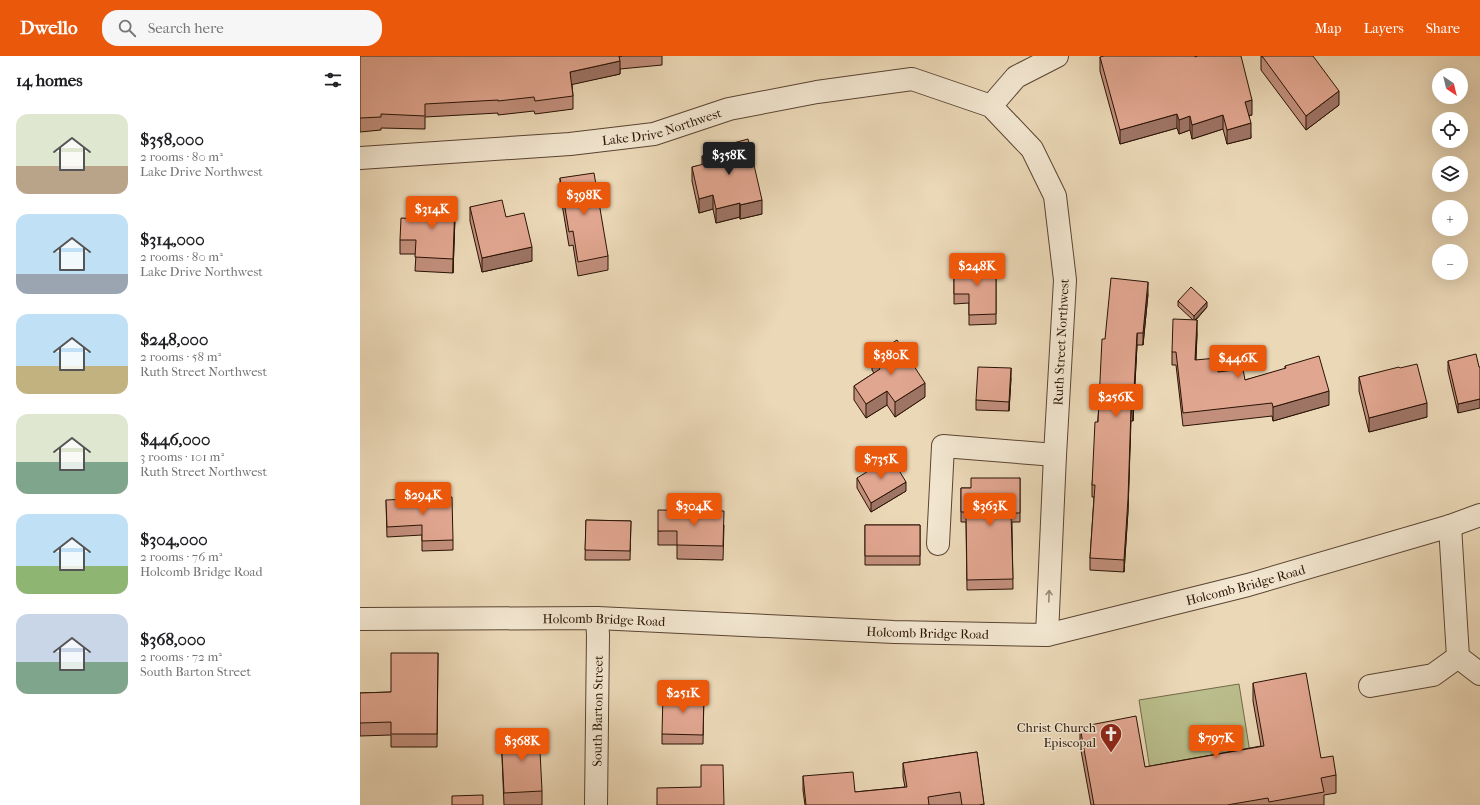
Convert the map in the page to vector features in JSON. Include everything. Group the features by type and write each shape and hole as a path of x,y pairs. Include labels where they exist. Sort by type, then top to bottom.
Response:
{"street":[{"path":"991,106 1016,77 1057,56"},
{"name":"Lake Drive Northwest","path":"360,158 570,144 654,134 729,109 817,92 912,80 959,95"},
{"name":"Ruth Street Northwest","path":"959,95 991,106 1032,149 1055,196 1065,280 1047,635"},
{"path":"938,544 943,446 1055,455"},
{"name":"Holcomb Bridge Road","path":"360,619 597,618 894,632 1047,635 1248,585 1450,526 1480,515"},
{"path":"1450,526 1458,657 1480,674"},
{"name":"South Barton Street","path":"596,805 597,618"},
{"path":"1370,686 1433,675 1458,657"}],"green space":[{"path":"1239,684 1251,759 1151,776 1139,700"}],"building":[{"path":"360,56 619,56 620,61 570,72 573,96 535,101 534,97 498,101 425,104 425,116 381,114 381,117 360,118"},
{"path":"1241,56 1252,100 1245,102 1251,123 1227,130 1223,115 1192,125 1190,116 1179,120 1177,114 1120,130 1100,57"},
{"path":"1262,56 1313,56 1339,91 1306,116"},
{"path":"748,139 762,200 740,205 740,203 716,209 713,195 699,199 692,167 704,164 702,156 727,150 726,145"},
{"path":"594,173 608,256 578,262 573,231 569,232 560,178"},
{"path":"502,200 506,217 524,213 532,247 482,258 470,207"},
{"path":"419,202 455,203 453,259 415,257 416,240 400,240 401,218 419,219"},
{"path":"996,265 996,314 969,315 969,294 954,294 954,266"},
{"path":"1111,278 1148,282 1143,333 1137,333 1133,409 1131,409 1124,560 1090,558 1095,485 1092,485 1095,422 1098,422 1102,339 1105,339"},
{"path":"1191,287 1207,302 1194,316 1178,301"},
{"path":"1173,319 1197,320 1195,360 1217,358 1218,372 1243,369 1245,380 1286,368 1285,366 1319,356 1329,391 1273,407 1272,403 1183,413 1176,352 1172,352"},
{"path":"897,340 925,383 895,402 887,391 866,404 854,386 880,369 872,356"},
{"path":"1476,354 1480,367 1480,399 1458,404 1448,361"},
{"path":"1417,364 1427,403 1369,418 1359,377"},
{"path":"978,367 1011,368 1009,402 976,400"},
{"path":"891,457 906,482 871,503 857,478"},
{"path":"971,478 1020,478 1020,513 1011,513 1013,579 967,580 966,512 961,512 961,488 971,488"},
{"path":"452,497 453,540 422,541 422,525 387,527 386,500"},
{"path":"658,510 724,511 723,546 677,545 677,531 658,531"},
{"path":"586,520 631,521 630,551 585,550"},
{"path":"865,525 920,525 920,556 865,556"},
{"path":"391,653 438,653 437,734 391,734 391,722 360,723 360,693 391,692"},
{"name":"Christ Church Episcopal","path":"1306,673 1321,758 1333,756 1336,775 1321,778 1324,792 1269,802 1268,798 1227,805 1094,805 1080,727 1136,716 1145,767 1264,746 1253,683"},
{"path":"663,693 704,693 703,735 662,734"},
{"path":"539,731 542,791 504,793 501,733"},
{"path":"977,752 984,804 962,805 960,792 928,797 929,805 806,805 803,776 853,772 855,792 907,787 903,763"},
{"path":"701,765 723,765 724,805 657,805 657,788 701,787"},
{"path":"483,795 483,805 452,805 452,796"}],"place":[{"name":"Christ Church Episcopal","path":"1111,754"}]}
